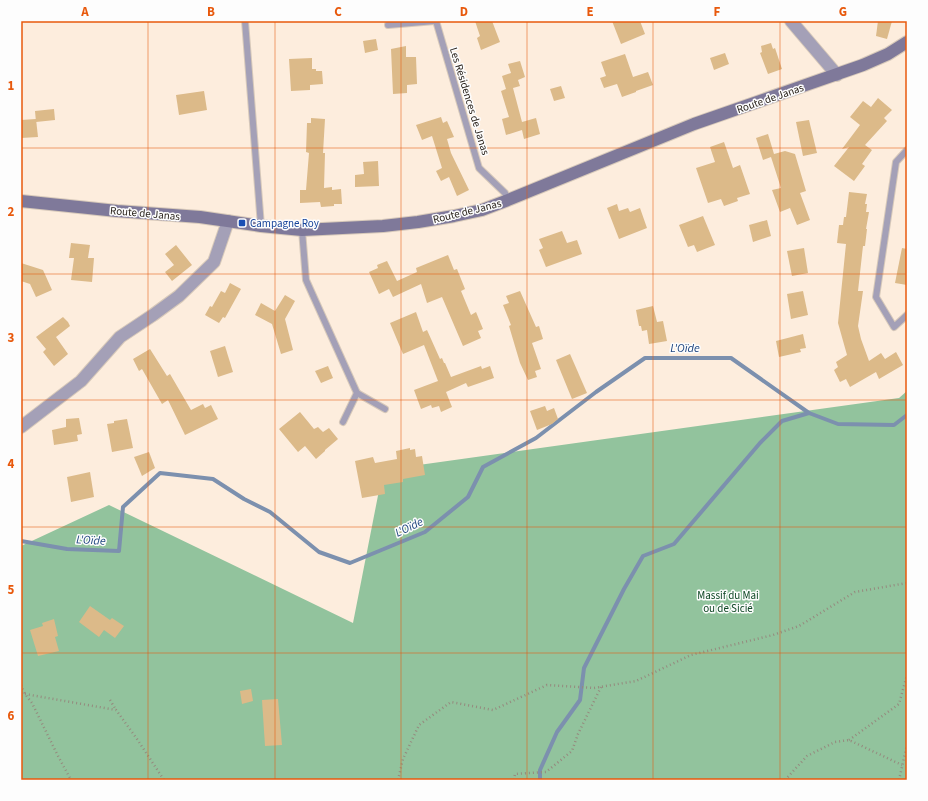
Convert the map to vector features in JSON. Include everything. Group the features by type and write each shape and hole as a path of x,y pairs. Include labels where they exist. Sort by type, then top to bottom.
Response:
{"street":[{"path":"791,21 836,75"},
{"name":"Route de Janas","path":"21,201 200,217 261,226 302,230 383,226 454,216 482,210 694,124 863,65 888,54 907,42"},
{"path":"21,427 81,381 120,337 178,296 214,262 228,221"}],"lane":[{"path":"245,21 261,226"},
{"path":"388,25 435,21"},
{"name":"Les Résidences de Janas","path":"435,21 479,168 505,193 508,200"},
{"path":"907,150 896,162 876,297 894,327 907,315"},
{"path":"302,230 306,280 357,393 385,410"},
{"path":"343,422 357,393"}],"path":[{"path":"398,780 403,759 419,725 451,702 493,710 547,685 594,688 636,681 691,655 772,635 799,626 855,592 907,583"},
{"path":"785,780 807,756 835,742 849,740 899,704 907,675"},
{"path":"21,685 23,695 32,704 71,780"},
{"path":"514,780 515,774 546,772 572,751 578,734 602,686"},
{"path":"23,695 116,710"},
{"path":"110,700 164,780"},
{"path":"849,740 902,765"},
{"path":"899,780 907,745"}],"green space":[{"name":"Massif du Mai ou de Sicié","path":"907,391 907,780 21,780 21,546 109,505 353,623 383,470 899,398"}],"building":[{"path":"475,21 492,21 500,42 481,50 477,38 480,36"},
{"path":"612,21 640,21 645,34 621,44"},
{"path":"878,21 892,21 887,39 876,36"},
{"path":"376,39 378,50 365,53 363,41"},
{"path":"771,43 773,49 775,48 782,69 768,74 760,53 762,52 761,46"},
{"path":"406,46 406,57 416,57 417,84 407,85 407,93 393,94 391,49"},
{"path":"725,53 729,64 714,70 710,58"},
{"path":"625,54 633,77 648,72 653,85 622,97 617,84 604,88 600,78 606,76 601,62"},
{"path":"312,58 312,69 322,71 323,84 310,85 310,90 291,91 289,59"},
{"path":"520,61 525,77 518,80 520,86 513,88 522,122 536,118 540,134 524,139 522,130 506,135 502,119 509,117 501,91 506,89 502,76 511,73 508,64"},
{"path":"561,86 565,98 554,101 550,89"},
{"path":"204,91 207,110 179,115 176,95"},
{"path":"878,98 892,110 884,118 887,121 865,145 872,150 862,164 865,166 854,181 834,166 849,147 842,149 860,125 850,117 863,101 871,107"},
{"path":"54,109 55,120 36,122 35,111"},
{"path":"441,117 443,123 447,121 454,137 447,139 451,153 469,190 457,196 449,177 441,181 436,171 442,168 432,136 422,140 416,125"},
{"path":"311,118 325,119 323,153 325,153 324,188 332,187 332,190 341,189 342,204 321,207 320,202 300,203 300,190 306,190 309,153 306,152 307,123 311,123"},
{"path":"36,119 38,137 21,138 21,120"},
{"path":"809,120 817,153 803,156 796,122"},
{"path":"768,134 774,154 785,151 795,154 806,191 800,193 810,220 797,225 790,208 780,212 772,190 781,188 771,157 763,160 756,138"},
{"path":"724,142 733,168 740,165 750,194 737,198 738,201 724,206 721,199 708,203 696,168 715,162 710,147"},
{"path":"378,161 379,186 355,187 355,175 364,174 363,162"},
{"path":"849,192 867,194 865,204 867,204 866,212 869,212 865,246 863,246 858,291 863,291 858,326 861,339 869,361 881,353 885,359 896,352 903,365 879,379 876,372 850,387 846,379 840,382 834,370 838,367 836,362 847,355 838,323 846,244 837,243 839,225 843,225 844,217 846,217"},
{"path":"617,204 619,211 628,208 630,212 640,208 647,228 619,239 607,208"},
{"path":"703,216 715,245 697,252 694,245 688,247 679,225"},
{"path":"767,220 771,236 753,242 749,225"},
{"path":"562,231 567,243 577,240 582,254 546,267 539,250 543,248 539,239"},
{"path":"71,243 90,245 88,258 94,258 92,282 71,280 74,258 69,258"},
{"path":"176,245 192,265 172,281 165,272 174,265 165,254"},
{"path":"804,248 808,273 792,276 787,251"},
{"path":"902,248 907,249 907,285 895,283"},
{"path":"448,255 454,270 457,269 465,289 461,291 471,315 476,312 483,329 478,331 481,338 463,346 442,297 427,303 421,284 393,297 389,289 379,294 369,272 378,268 377,265 387,261 397,281 417,272 416,268"},
{"path":"21,263 43,270 52,290 36,297 30,284 21,281"},
{"path":"230,283 241,289 225,318 223,317 219,323 205,315 210,306 212,307 221,291 225,293"},
{"path":"520,291 536,327 539,326 543,339 532,343 541,369 535,371 537,377 528,380 520,363 509,326 511,325 503,305 509,303 506,296"},
{"path":"803,291 808,315 791,319 787,294"},
{"path":"285,295 295,301 285,319 293,350 281,354 272,324 255,315 261,303 275,311"},
{"path":"653,306 657,322 663,321 667,341 649,344 647,330 642,331 641,326 639,326 636,310"},
{"path":"416,312 423,332 427,330 440,359 442,358 451,377 481,366 482,369 490,366 494,378 468,387 466,383 446,392 452,407 441,412 439,406 432,408 431,405 421,409 414,390 438,381 424,345 403,354 390,323"},
{"path":"63,317 70,326 56,337 68,354 54,366 43,352 46,349 36,337"},
{"path":"803,334 806,348 800,349 801,352 779,357 776,341"},
{"path":"225,346 233,372 218,377 210,351"},
{"path":"150,349 167,376 170,374 191,410 203,404 205,408 211,405 218,419 185,435 168,400 162,404 142,369 139,371 133,359"},
{"path":"570,354 587,393 572,399 556,360"},
{"path":"328,366 333,378 321,383 315,371"},
{"path":"545,406 547,411 554,408 558,419 552,424 537,430 530,411"},
{"path":"300,412 314,429 318,427 323,432 329,428 338,439 316,459 305,446 298,452 279,429"},
{"path":"79,418 82,434 77,435 78,441 54,445 52,430 66,427 66,419"},
{"path":"127,419 133,448 112,452 107,424 114,423 114,421"},
{"path":"410,448 410,450 415,449 416,457 422,456 425,475 403,479 403,482 384,485 385,494 362,498 355,461 373,457 375,463 397,459 396,451"},
{"path":"149,452 155,468 142,476 134,457"},
{"path":"90,472 94,497 71,502 67,477"},
{"path":"90,606 110,620 112,618 124,626 115,638 104,630 99,637 79,622"},
{"path":"54,619 58,636 55,637 59,651 38,656 30,630 43,626 42,623"},
{"path":"251,689 253,701 242,704 240,691"},
{"path":"278,699 282,745 265,746 262,700"}],"waterway":[{"name":"L'Oïde","path":"21,541 67,549 119,551 123,507 160,473 213,479 244,499 270,512 319,552 350,563 425,532 468,497 483,467 536,438 596,392 645,358 731,358 809,413 838,424 894,425 907,415"},
{"name":"L'Oïde","path":"540,780 540,770 557,732 580,700 584,668 624,589 643,556 674,544 760,443 782,421 809,413"}],"place":[{"name":"Campagne Roy","path":"242,223"}]}
